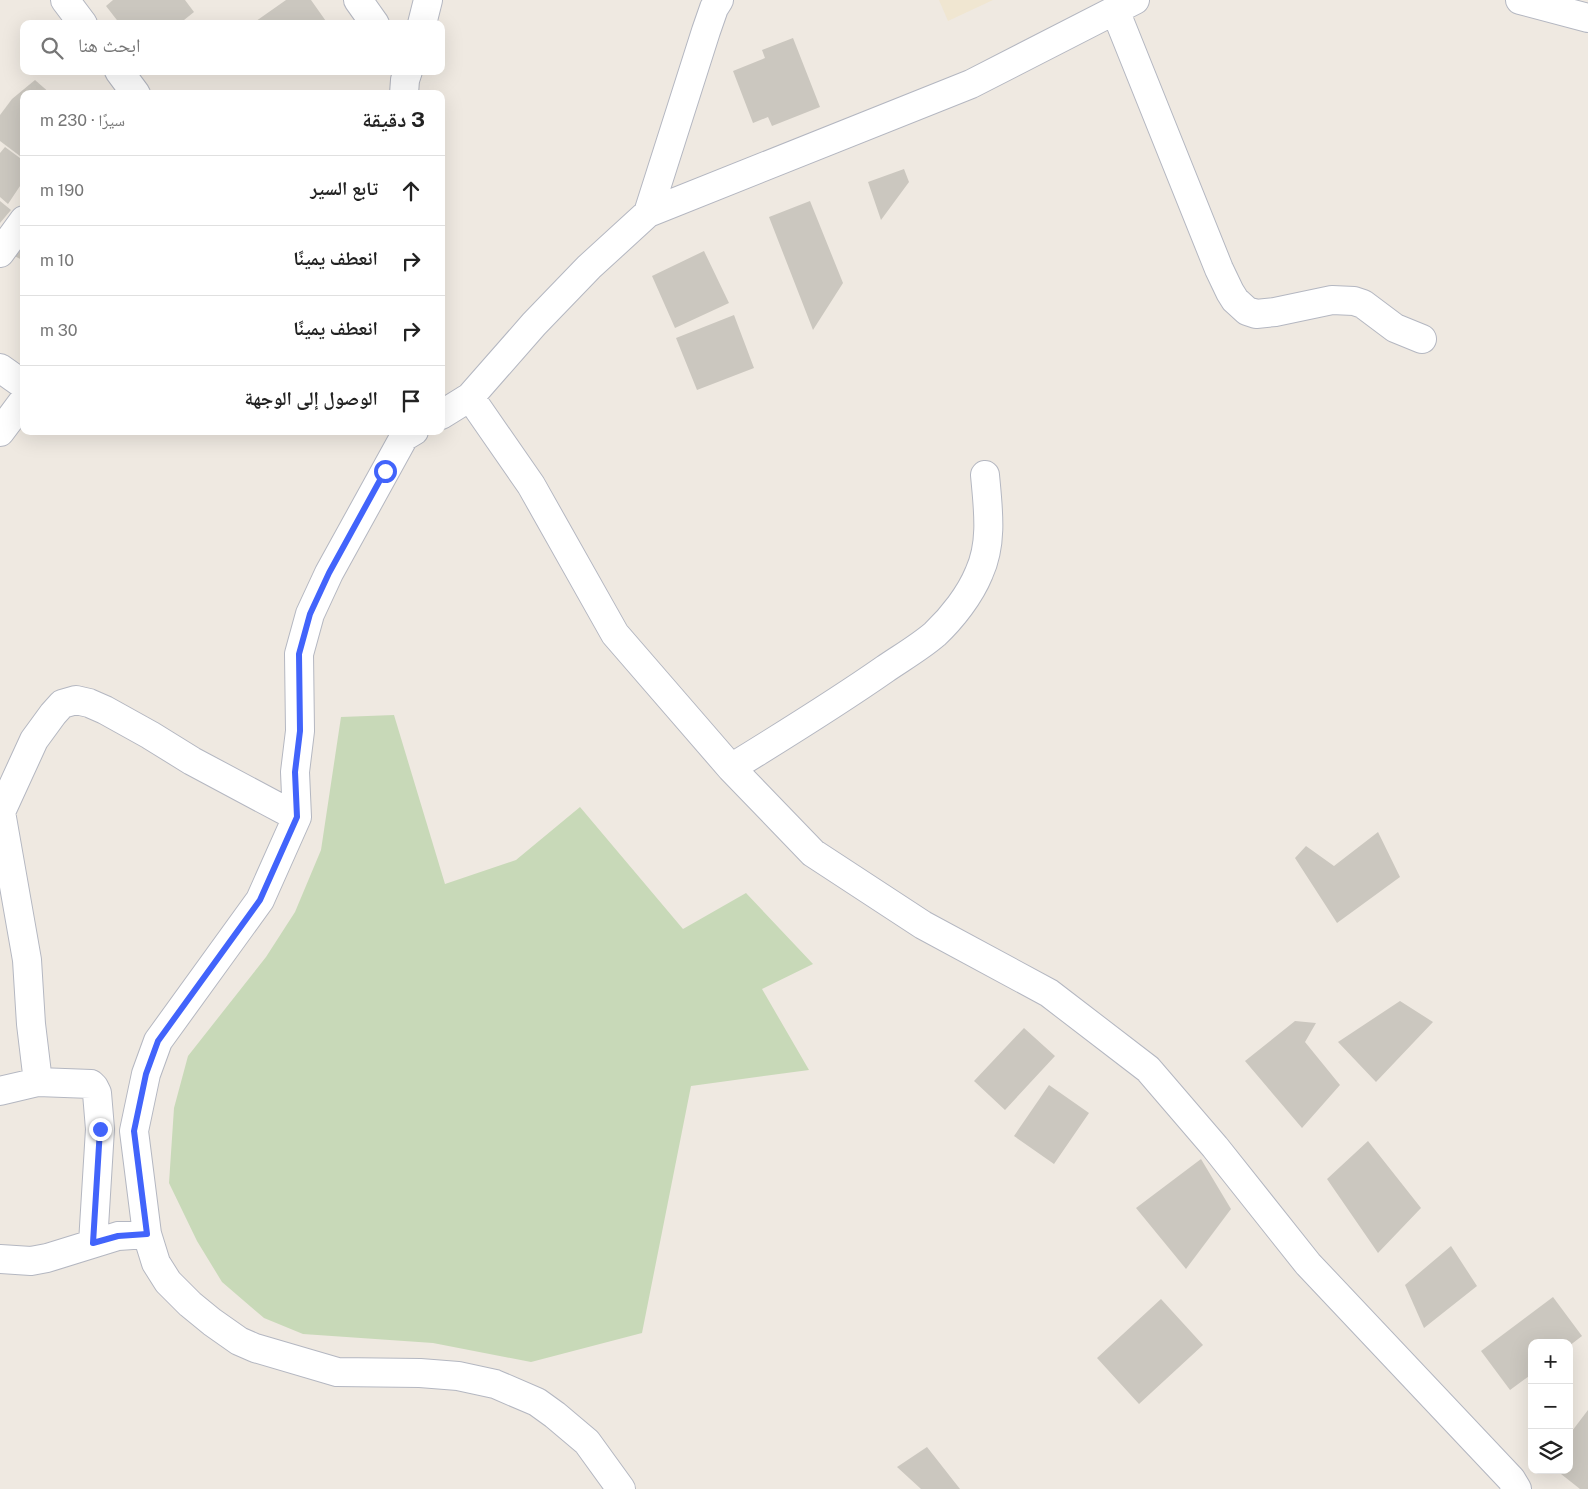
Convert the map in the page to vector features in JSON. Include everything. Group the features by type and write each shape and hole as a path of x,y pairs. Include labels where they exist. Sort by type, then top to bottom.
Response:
{"street":[{"path":"65,0 80,20"},
{"path":"358,0 372,20"},
{"path":"423,20 428,0"},
{"path":"648,214 706,31 714,8 719,0"},
{"path":"1520,0 1588,18"},
{"path":"445,413 470,397 534,324 589,267 648,214 971,84 1125,5 1219,269 1235,300 1247,311 1256,314 1332,300 1354,301 1363,304 1395,328 1422,339"},
{"path":"0,253 20,226"},
{"path":"0,368 20,381"},
{"path":"470,397 531,485 615,634 731,768 813,853 924,925 1049,993 1148,1069 1215,1147 1308,1264 1511,1479 1517,1489"},
{"path":"0,432 20,405"},
{"path":"405,435 329,573 310,614 299,654 300,731 295,772 297,817 260,900 158,1041 146,1074 134,1131 147,1234 156,1263 168,1282 190,1304 239,1341 255,1348 336,1372 449,1375 495,1384 537,1402 556,1415 588,1442 621,1489"},
{"path":"731,768 838,702 935,634 960,606 980,572 985,555 988,529 985,475"},
{"path":"38,1082 31,1024 27,960 1,811 34,740 62,704 76,700 106,710 192,761 297,817"},
{"path":"0,1092 38,1082 91,1084 94,1087 97,1093 100,1129 93,1243"},
{"path":"0,1259 31,1261 47,1258 118,1236 147,1234"}],"shaded area":[{"path":"939,0 993,0 948,21"}],"green space":[{"path":"394,715 445,884 516,860 580,807 683,929 746,893 813,964 762,989 809,1070 691,1086 642,1333 531,1362 433,1343 303,1334 264,1318 222,1282 197,1241 169,1183 174,1108 188,1056 266,957 295,912 321,850 341,717"}],"building":[{"path":"113,0 185,0 194,12 184,20 117,20 106,6"},
{"path":"286,0 311,0 325,20 258,20"},
{"path":"793,38 820,107 772,126 768,117 753,123 733,71 765,58 762,50"},
{"path":"35,80 46,90 23,90"},
{"path":"20,92 20,156 0,141 0,115 12,99"},
{"path":"5,147 20,158 20,186 8,204 0,197 0,153"},
{"path":"904,169 909,182 881,220 868,182"},
{"path":"0,201 11,210 0,223"},
{"path":"810,201 843,283 813,330 769,217"},
{"path":"20,231 20,259 7,252"},
{"path":"704,251 729,303 675,328 652,276"},
{"path":"734,315 754,368 697,390 676,338"},
{"path":"1378,832 1400,877 1337,923 1295,858 1306,846 1334,866"},
{"path":"1400,1001 1433,1022 1376,1082 1338,1042"},
{"path":"1295,1021 1316,1023 1305,1042 1340,1085 1302,1128 1245,1061"},
{"path":"1024,1028 1055,1056 1005,1110 974,1081"},
{"path":"1049,1085 1089,1113 1054,1164 1014,1136"},
{"path":"1368,1141 1421,1208 1378,1253 1327,1179"},
{"path":"1201,1159 1231,1209 1186,1269 1136,1208"},
{"path":"1451,1246 1477,1286 1424,1328 1405,1285"},
{"path":"1553,1297 1582,1336 1573,1343 1573,1339 1528,1339 1528,1377 1510,1390 1481,1351"},
{"path":"1161,1299 1203,1345 1139,1404 1097,1358"},
{"path":"1588,1410 1588,1489 1580,1489 1561,1474 1573,1474 1573,1430"},
{"path":"927,1447 960,1489 921,1489 897,1467"}],"route":[{"path":"100,1129 93,1243 118,1236 147,1234 134,1131 146,1074 158,1041 260,900 297,817 295,772 300,731 299,654 310,614 329,573 385,471"}]}
